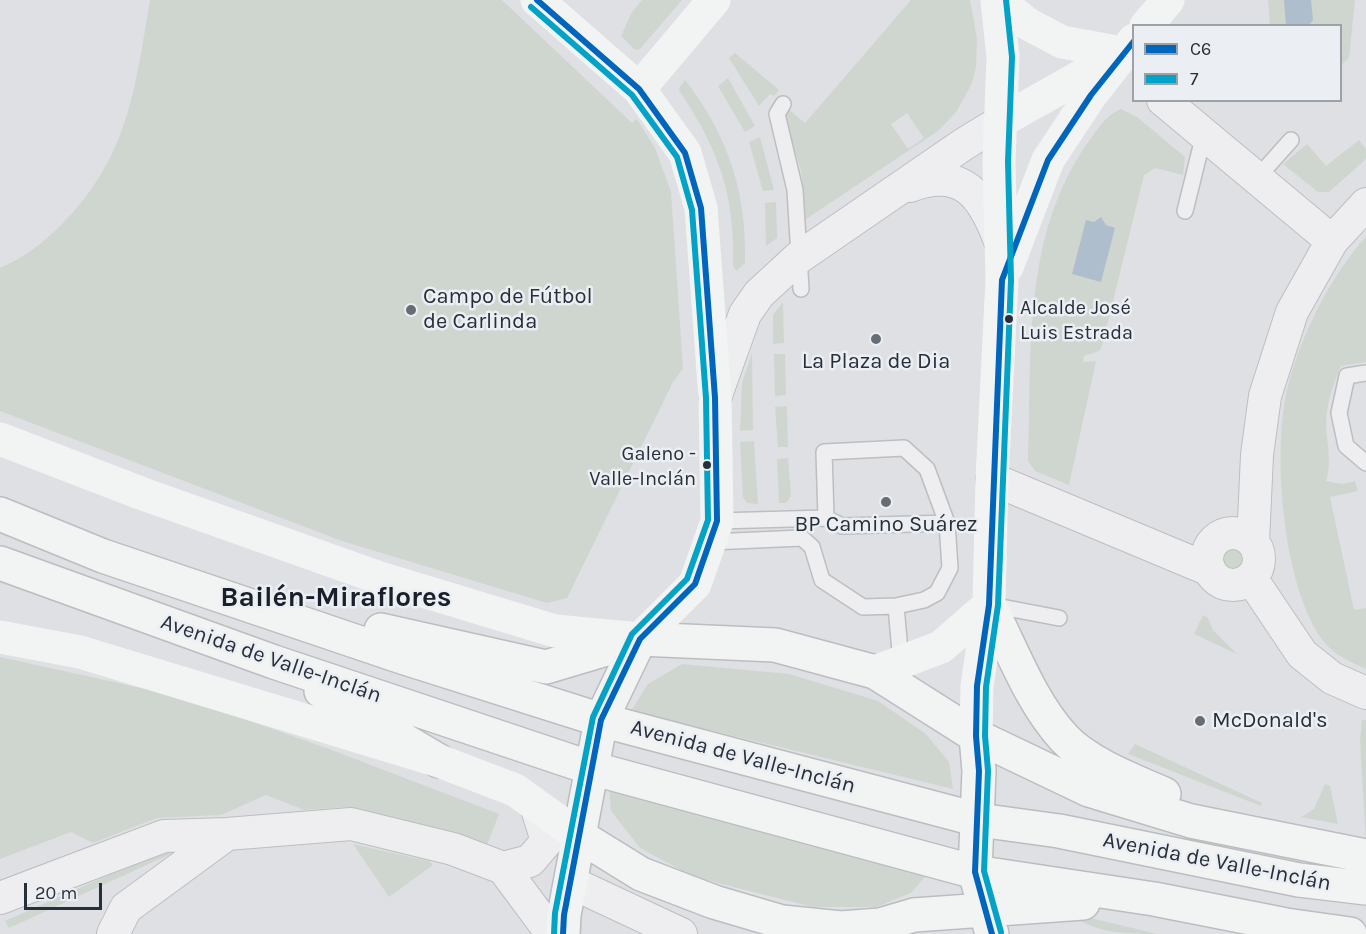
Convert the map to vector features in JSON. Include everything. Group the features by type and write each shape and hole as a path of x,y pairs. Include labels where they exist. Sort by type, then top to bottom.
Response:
{"main road":[{"path":"538,0 639,89 685,153 701,208 715,398 713,531 695,584 640,639 601,720 578,835 563,934"},
{"path":"639,89 714,0"},
{"path":"997,0 1028,24 1062,42 1130,53"},
{"path":"988,921 975,872 979,820 976,736 977,686 989,605 992,479 1002,280 1000,122 1003,57 997,0"},
{"path":"1148,24 1167,0"},
{"path":"1000,122 1130,53"},
{"path":"1002,280 1048,160 1130,53"},
{"path":"0,439 143,495 380,578 555,631 640,639 775,645 893,676 976,736 1089,790 1191,821 1366,856"},
{"name":"Avenida de Valle-Inclán","path":"0,514 103,556 287,619 601,720 979,820 1059,831 1299,880 1366,888"},
{"name":"Avenida de Valle-Inclán","path":"0,563 274,662 591,768 975,872 1154,899 1286,925 1350,934"},
{"path":"893,676 941,647 989,605"},
{"path":"989,605 1038,702 1064,739 1112,772 1185,803 1298,843"},
{"path":"287,619 378,630 546,668 640,639"},
{"name":"Avenida de Valle-Inclán","path":"0,637 80,652 439,761 526,798 578,835 641,874 714,902 782,922 842,928 880,925 914,915 988,921 1154,899"},
{"path":"274,662 439,761"}],"street":[{"path":"1165,102 1332,241"},
{"path":"715,398 745,314 759,294 798,258 1000,122"},
{"path":"894,193 930,178 951,179 968,188 984,203 1000,242"},
{"path":"1253,542 1240,534 1226,534 1213,542 1207,556 1210,570 1217,580 1228,585 1241,584 1251,578 1259,560 1253,542 1257,455 1265,396 1292,312 1332,241 1366,204"},
{"path":"992,479 1210,570"},
{"path":"1251,578 1302,654 1332,678 1366,693"},
{"path":"503,868 530,861 547,841 526,798"},
{"path":"0,898 164,836 227,834 351,824 453,849 503,868 552,934"},
{"path":"113,934 126,908 227,834"},
{"path":"570,882 681,934"}],"lane":[{"path":"783,104 777,114 795,190 801,289"},
{"path":"1185,211 1204,134"},
{"path":"1257,178 1291,140"},
{"path":"1366,373 1347,376 1339,413 1346,446 1366,463"},
{"path":"713,531 802,538 812,547 822,580 863,608 896,606 924,600 937,593 950,568 947,523 927,469 904,448 824,452 826,518"},
{"path":"713,531 826,518 842,526 947,523"},
{"path":"989,605 1059,618"},
{"path":"893,676 896,606"}],"shaded area":[{"path":"150,0 502,0 632,123 637,119 655,148 671,192 683,369 673,382 567,598 547,603 342,541 0,411 0,268 24,255 60,226 83,201 101,175 125,121 133,93"},
{"path":"642,0 682,0 640,49 635,50 621,36 632,12"},
{"path":"911,0 970,0 977,39 976,67 972,83 957,111 938,131 806,219 801,171 784,116 786,107 805,123","holes":["907,113 924,138 908,149 891,124"]},
{"path":"1268,0 1355,0 1349,58 1342,64 1342,24 1270,24"},
{"path":"735,53 779,90 774,96 770,94 759,106 729,58"},
{"path":"728,78 755,126 745,132 718,86"},
{"path":"685,80 713,122 732,166 743,213 745,237 745,263 736,271 733,266 731,217 722,174 705,134 680,92 679,88"},
{"path":"1121,109 1137,117 1185,157 1183,175 1155,168 1144,175 1102,346 1099,351 1084,356 1083,362 1096,361 1069,485 1035,471 1028,461 1034,297 1050,219 1065,181 1097,129 1110,115"},
{"path":"760,137 774,190 763,191 749,142"},
{"path":"1359,140 1366,149 1366,159 1329,192 1318,192 1283,164 1307,144 1326,166"},
{"path":"776,202 777,238 766,246 765,203"},
{"path":"1366,237 1366,362 1341,366 1333,387 1326,417 1329,461 1326,481 1342,484 1355,481 1358,491 1330,497 1354,610 1366,608 1366,669 1343,658 1328,647 1310,619 1290,556 1284,520 1281,449 1287,390 1299,350 1328,289"},
{"path":"783,302 784,343 773,344 773,315"},
{"path":"752,353 753,430 740,431 742,383"},
{"path":"774,354 785,354 786,395 775,396"},
{"path":"787,406 788,447 778,447 775,407"},
{"path":"754,441 758,504 747,503 743,497 740,442"},
{"path":"788,458 791,496 786,503 779,503 777,459"},
{"path":"1233,543 1245,548 1250,560 1245,572 1233,577 1221,572 1216,560 1221,548"},
{"path":"1203,615 1208,618 1213,630 1237,654 1194,634"},
{"path":"0,657 182,697 329,749 499,814 487,845 348,807 304,810 266,795 221,815 157,818 93,843 71,832 0,859"},
{"path":"682,664 789,674 878,701 926,734 949,762 953,789 631,711 648,684"},
{"path":"1362,720 1366,720 1366,843 1360,740"},
{"path":"1135,744 1262,803 1261,806 1128,754"},
{"path":"1325,784 1330,786 1338,824 1301,817 1314,809"},
{"path":"609,787 928,873 911,893 876,907 813,907 694,877 640,848 611,811"},
{"path":"353,844 429,861 433,865 389,897"},
{"path":"174,846 175,852 9,928 5,921"},
{"path":"1070,913 1157,934 1122,933 1100,929 1079,920"}],"water":[{"path":"1284,0 1311,0 1313,20 1310,24 1286,24"},
{"path":"1101,217 1106,225 1115,228 1101,282 1072,274 1086,220 1094,222"}],"transit line":[{"name":"C6","path":"537,0 639,89 685,153 701,208 715,398 717,521 695,584 640,639 601,720 564,915 563,934"},
{"name":"7","path":"1001,932 984,871 988,771 985,736 986,687 998,605 1011,280 1008,162 1012,57 1006,0"},
{"name":"7","path":"531,7 632,95 677,157 692,210 706,398 708,520 687,579 632,634 593,717 555,913 554,934"},
{"name":"C6","path":"992,934 975,872 979,771 976,736 977,686 989,605 1002,280 1048,160 1091,95 1132,44"}],"place":[{"name":"Campo de Fútbol de Carlinda","path":"411,310"},
{"name":"Alcalde José Luis Estrada","path":"1009,319"},
{"name":"La Plaza de Dia","path":"876,339"},
{"name":"Galeno - Valle-Inclán","path":"707,465"},
{"name":"BP Camino Suárez","path":"886,502"},
{"name":"McDonald's","path":"1200,721"}],"district":[{"name":"Bailén-Miraflores","path":"336,598"}]}
